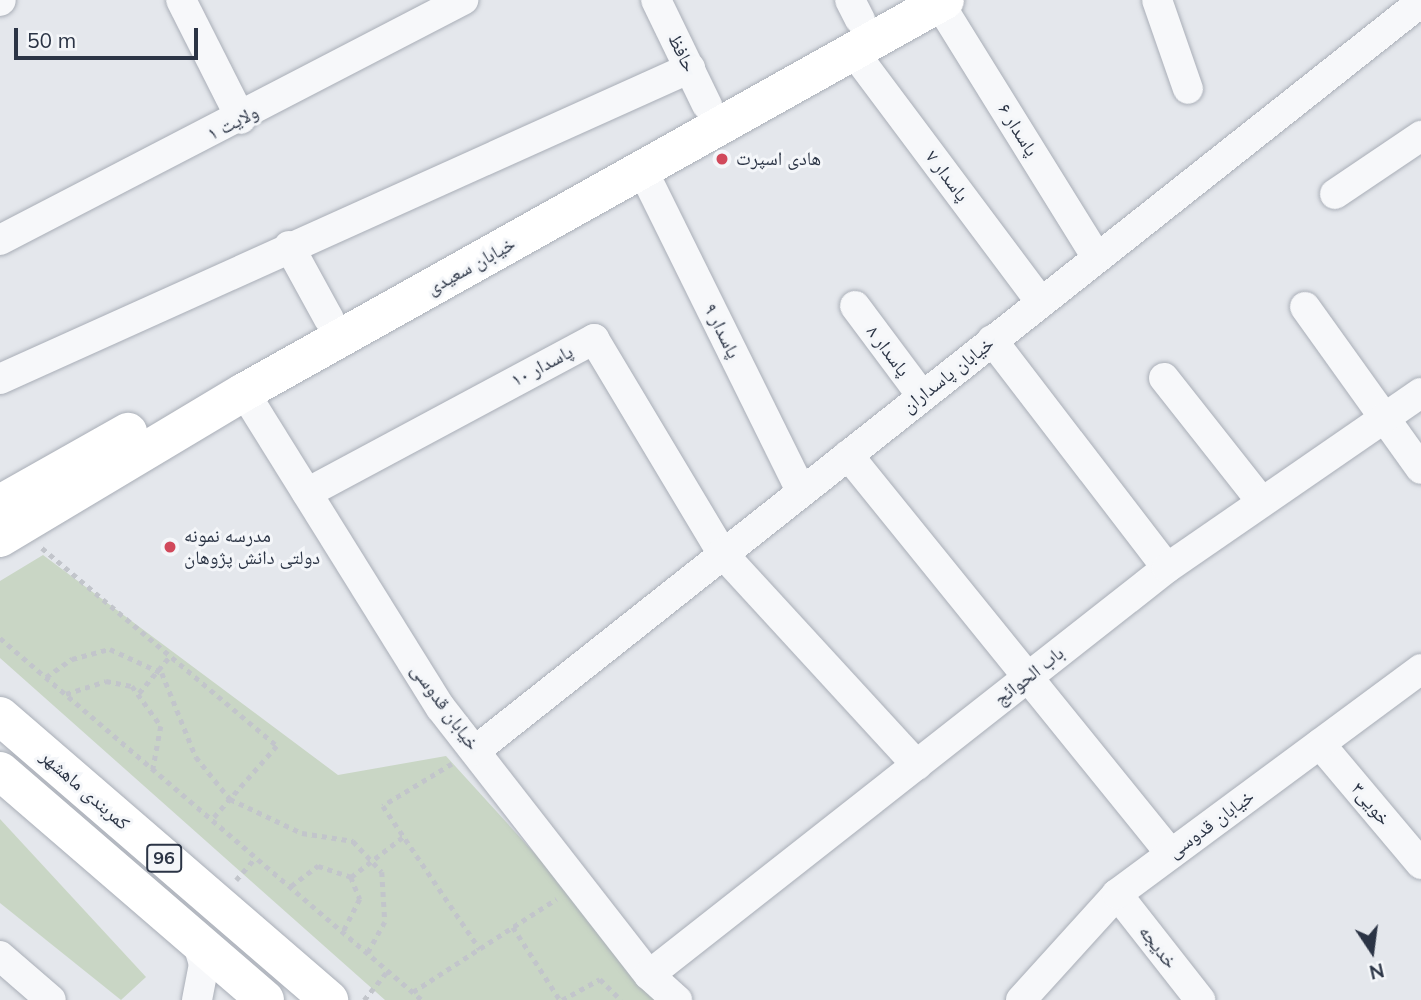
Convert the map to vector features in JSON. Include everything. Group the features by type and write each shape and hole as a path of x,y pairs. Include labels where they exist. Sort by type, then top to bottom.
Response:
{"main road":[{"name":"خیابان سعیدی","path":"238,383 329,319 896,0"},
{"name":"خیابان سعیدی","path":"6,523 238,383 643,171 854,24 942,2"},
{"name":"کمربندی ماهشهر","path":"0,716 329,1000"},
{"name":"96","path":"0,771 265,1000"}],"street":[{"path":"181,0 241,119"},
{"name":"ولایت ۱","path":"0,240 241,119 463,0"},
{"name":"حافظ","path":"656,0 707,105"},
{"path":"1157,0 1188,89"},
{"name":"پاسدار ۶","path":"942,2 1097,258"},
{"name":"خیابان پاسداران","path":"476,750 1421,2"},
{"name":"پاسدار ۷","path":"854,24 1041,302"},
{"path":"0,379 289,246 690,68"},
{"path":"1335,194 1421,136"},
{"name":"پاسدار ۹","path":"643,171 801,491"},
{"path":"289,246 329,319"},
{"name":"پاسدار ۸","path":"855,306 922,396"},
{"path":"1306,307 1381,418 1421,468"},
{"name":"پاسدار ۱۰","path":"307,492 594,339 722,553"},
{"path":"992,340 1167,568"},
{"path":"1164,378 1261,501"},
{"name":"خیابان قدوسی","path":"238,383 441,708 649,975 677,1000"},
{"name":"باب الحوائج","path":"649,975 1167,568 1381,418 1421,393"},
{"path":"848,455 1171,854"},
{"path":"722,553 917,765"},
{"name":"خیابان قدوسی","path":"1021,1000 1116,894 1421,669"},
{"name":"خویی۳","path":"1320,744 1421,864"},
{"name":"خدیجه","path":"1116,894 1200,1000"},
{"path":"197,941 204,964 197,1000"},
{"path":"0,956 51,1000"}],"path":[{"path":"6,523 277,746 212,820"},
{"path":"0,638 422,1000"},
{"path":"46,677 72,659 110,649 158,670 181,709 196,757 230,799 302,833 353,841 372,858 388,893 386,922 368,953"},
{"path":"139,693 170,656"},
{"path":"65,694 106,681 139,693 161,726 153,769"},
{"path":"476,750 383,806 480,949"},
{"path":"351,877 372,858 404,836"},
{"path":"291,887 318,866 351,877 360,899 344,931"},
{"path":"413,992 580,884"},
{"path":"513,927 561,1000 600,979 621,1000"},
{"path":"364,1000 387,970"}],"green space":[{"path":"43,555 338,775 446,756 668,1000 385,1000 0,658 0,581"},
{"path":"0,819 146,977 121,1000 0,903"}],"place":[{"name":"هادی اسپرت","path":"722,159"},
{"name":"مدرسه نمونه دولتی دانش پژوهان","path":"170,547"}]}
